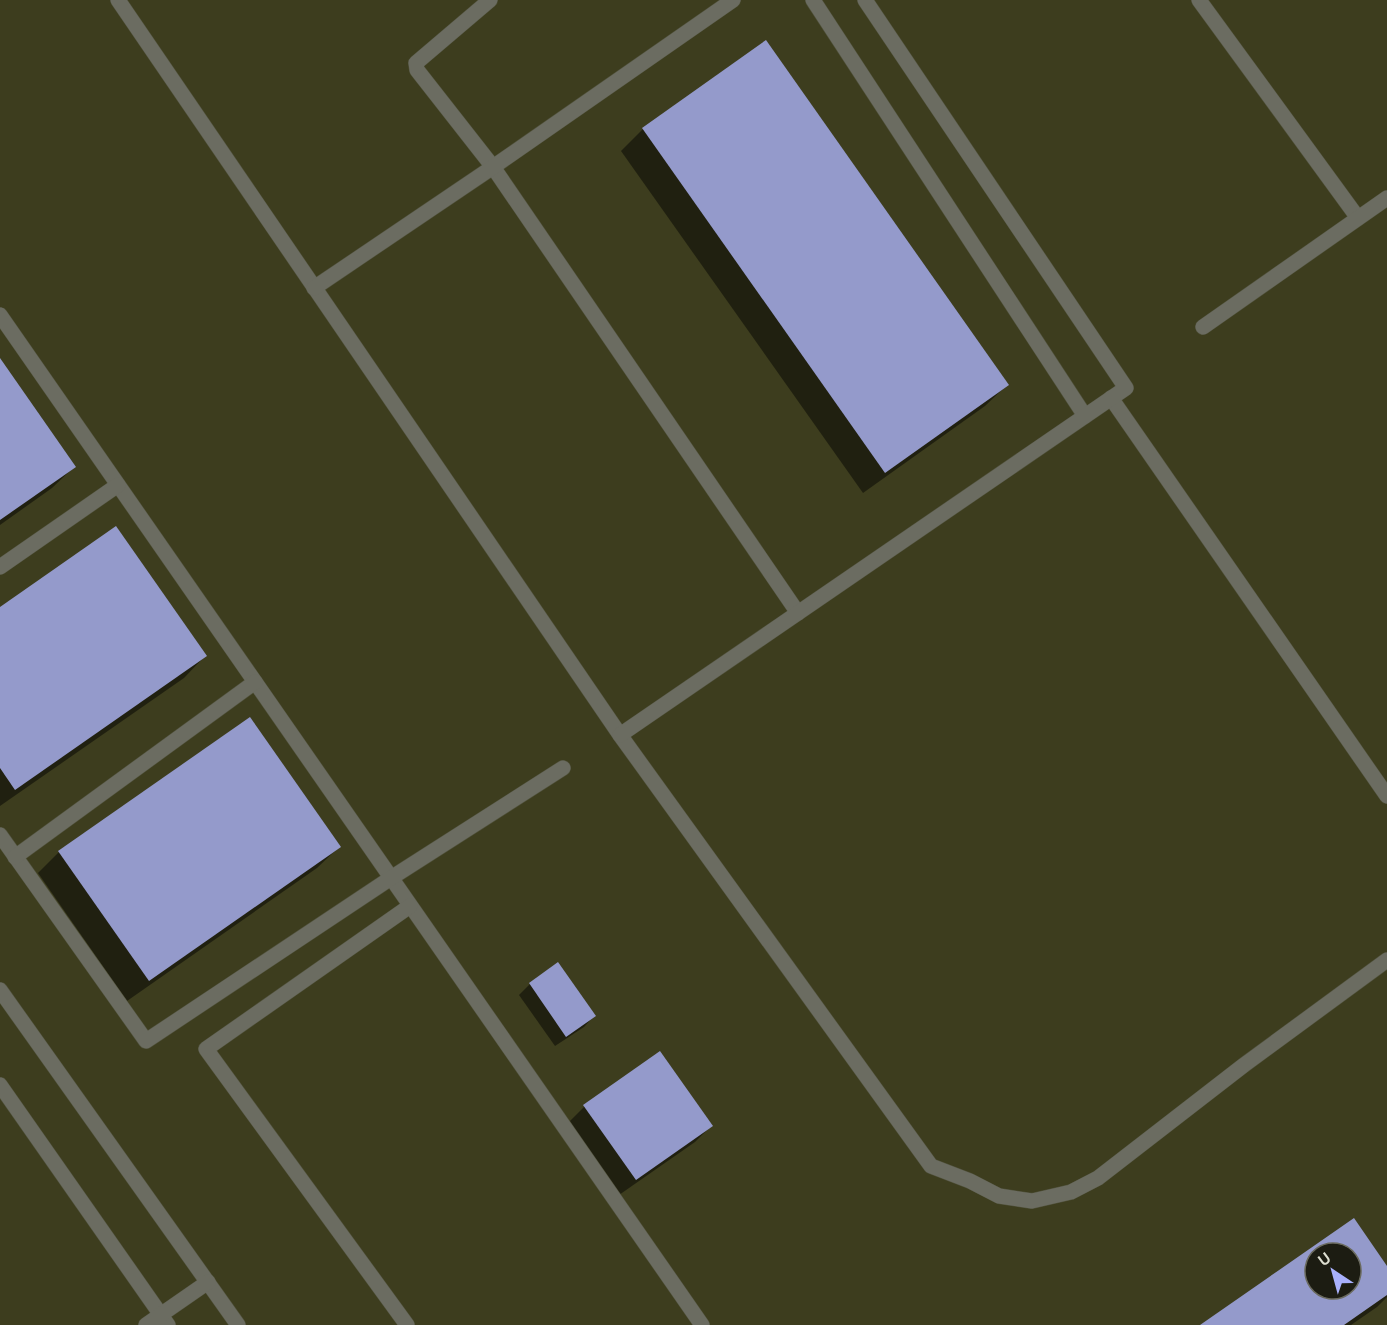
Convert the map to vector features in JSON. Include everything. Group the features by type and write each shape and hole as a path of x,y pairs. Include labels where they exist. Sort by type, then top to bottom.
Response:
{"lane":[{"path":"118,0 620,735 931,1166 970,1181 999,1196 1032,1201 1071,1192 1098,1178 1244,1065 1387,960"},
{"path":"490,0 416,63 417,70 493,167 798,613"},
{"path":"314,288 733,0"},
{"path":"813,0 1085,416"},
{"path":"620,735 1126,388 865,0"},
{"path":"1199,0 1358,218"},
{"path":"1203,327 1387,198"},
{"path":"0,315 702,1325"},
{"path":"1111,398 1387,796"},
{"path":"0,567 118,485"},
{"path":"15,857 255,682"},
{"path":"0,835 146,1041 391,878 562,768"},
{"path":"407,1325 206,1049 410,906"},
{"path":"0,990 238,1325"},
{"path":"0,1085 165,1320"},
{"path":"146,1325 165,1320 208,1282"}],"shaded area":[{"path":"0,0 1387,0 1387,1325 0,1325"}],"building":[{"path":"766,40 1009,385 885,473 642,128"},
{"path":"0,358 76,467 0,520"},
{"path":"116,526 207,656 15,790 0,768 0,607"},
{"path":"250,717 341,847 149,981 58,851"},
{"path":"558,962 596,1016 566,1037 529,983"},
{"path":"660,1051 713,1126 636,1180 583,1105"},
{"path":"1354,1218 1387,1266 1387,1295 1344,1325 1200,1325 1303,1253 1303,1301 1363,1301 1363,1241 1321,1241"}]}
